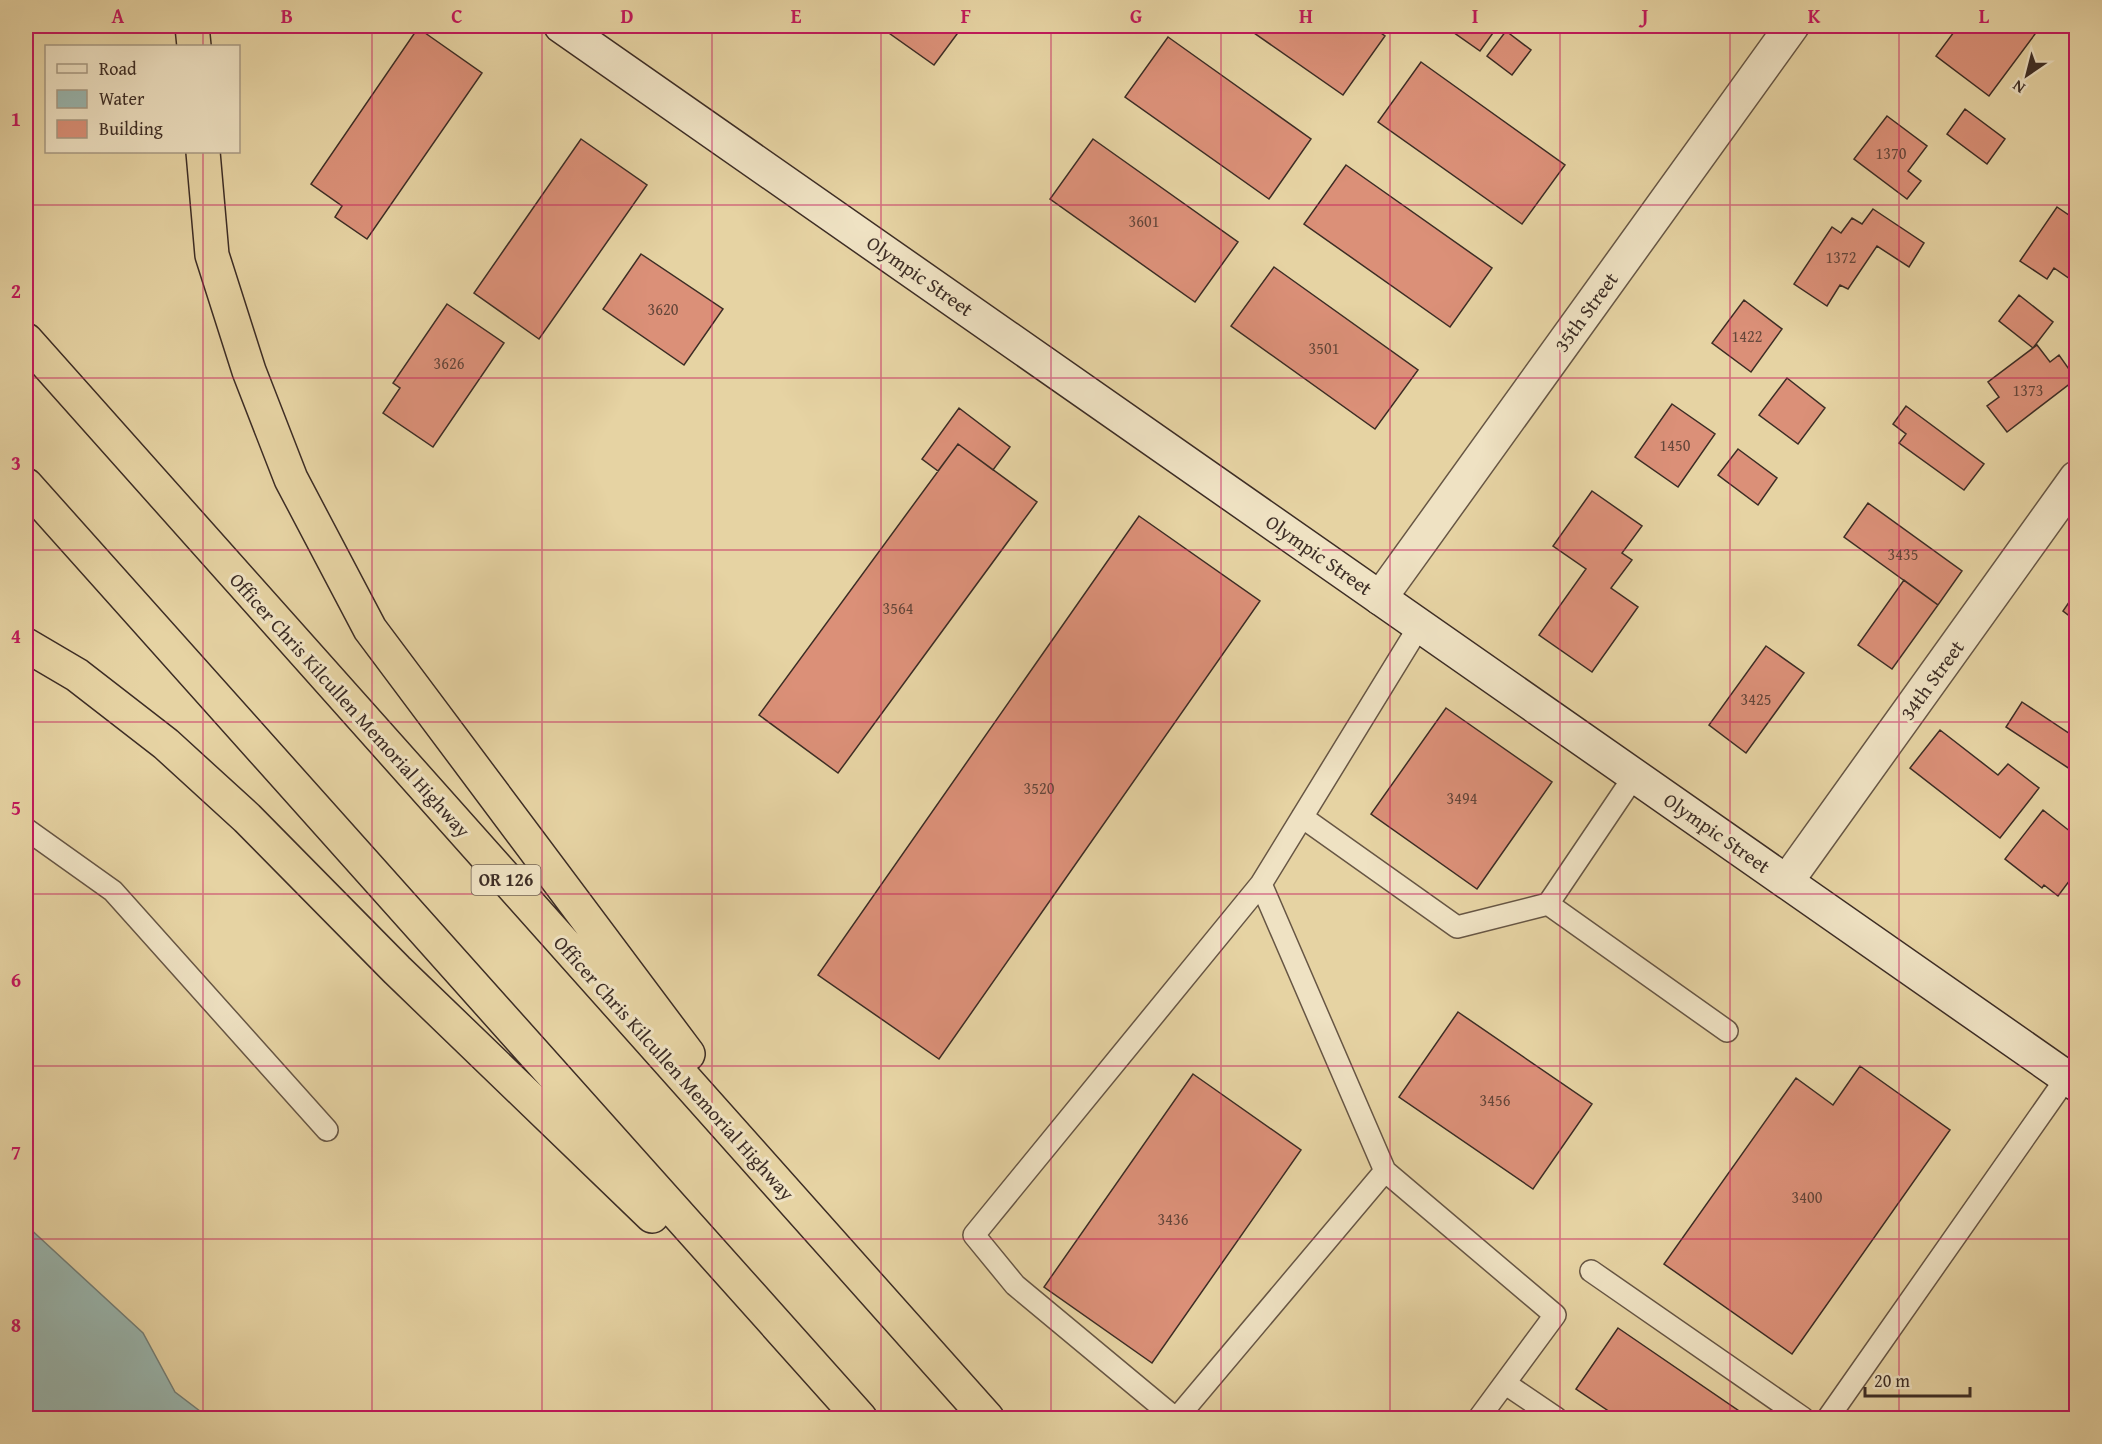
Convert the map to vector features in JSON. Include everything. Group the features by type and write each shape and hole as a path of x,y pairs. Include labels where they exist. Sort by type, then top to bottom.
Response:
{"highway":[{"path":"192,26 194,45"},
{"path":"203,153 212,255 249,371 291,479 370,628 822,1233"},
{"name":"Officer Chris Kilcullen Memorial Highway","path":"26,340 987,1419"},
{"path":"26,485 851,1409"},
{"path":"26,645 77,675 149,730 239,810 397,970 851,1409"}],"main road":[{"name":"Olympic Street","path":"561,26 2072,1081"},
{"name":"35th Street","path":"1380,598 1792,26"},
{"name":"34th Street","path":"1787,881 2076,478"}],"lane":[{"path":"1384,1171 1176,1419 1015,1285 974,1235 1261,884 1419,625"},
{"path":"1302,817 1457,927 1548,904 1635,775"},
{"path":"26,830 113,891 327,1130"},
{"path":"1261,884 1384,1171 1555,1315 1479,1419"},
{"path":"1548,904 1727,1031"},
{"path":"1828,1419 2072,1081"},
{"path":"1591,1271 1803,1419"},
{"path":"1506,1384 1556,1419"}],"water":[{"path":"26,1225 143,1333 175,1392 209,1418 26,1418"}],"building":[{"path":"879,26 963,26 934,65"},
{"path":"1244,26 1371,26 1385,36 1343,95"},
{"path":"1458,26 1498,26 1480,51 1453,32"},
{"path":"1954,26 2041,26 1989,96 1936,56 1957,28"},
{"path":"418,28 482,73 367,239 335,217 342,206 311,184"},
{"path":"1506,31 1531,50 1512,75 1487,56"},
{"path":"1168,37 1311,139 1269,199 1125,97"},
{"path":"1421,62 1565,165 1522,224 1378,122"},
{"path":"1965,109 2005,139 1987,164 1947,134"},
{"path":"1887,116 1927,146 1908,171 1921,181 1907,199 1854,159"},
{"path":"581,139 647,185 539,339 474,293"},
{"path":"1093,139 1238,242 1195,302 1050,199"},
{"path":"1346,165 1492,268 1450,327 1304,224"},
{"path":"2057,207 2076,220 2076,283 2054,268 2047,279 2020,261"},
{"path":"1873,209 1924,243 1909,267 1877,246 1848,289 1840,285 1827,306 1794,284 1832,227 1841,233 1852,218 1862,224"},
{"path":"641,254 723,309 684,365 603,309"},
{"path":"1274,267 1418,370 1375,429 1231,326"},
{"path":"2019,295 2053,322 2033,348 1999,321"},
{"path":"1744,300 1782,329 1751,372 1712,343"},
{"path":"447,304 504,343 433,447 383,413 400,388 393,383"},
{"path":"2037,345 2050,362 2059,355 2076,379 2007,432 1987,406 1999,397 1988,382"},
{"path":"1787,378 1825,408 1798,444 1759,415"},
{"path":"1672,404 1715,434 1678,487 1635,457"},
{"path":"1906,406 1984,464 1964,490 1899,443 1906,434 1893,424"},
{"path":"959,408 1010,447 993,470 958,444 938,471 922,459"},
{"path":"958,444 1037,502 838,773 759,715"},
{"path":"1738,449 1777,478 1758,505 1718,475"},
{"path":"1592,491 1642,526 1622,553 1632,560 1611,588 1638,607 1592,672 1539,635 1586,569 1553,546"},
{"path":"1868,503 1962,571 1938,605 1844,537"},
{"path":"1139,516 1260,601 939,1059 818,975"},
{"path":"1904,580 1938,605 1892,669 1858,645"},
{"path":"2076,592 2076,621 2063,611"},
{"path":"1766,646 1804,673 1746,753 1709,725"},
{"path":"2022,702 2076,738 2076,773 2006,727"},
{"path":"1446,708 1552,782 1477,889 1371,814"},
{"path":"1940,730 1998,775 2008,764 2039,788 2000,838 1910,768"},
{"path":"2043,810 2076,836 2076,872 2058,896 2044,885 2042,888 2005,859"},
{"path":"1458,1012 1592,1104 1533,1189 1399,1097"},
{"path":"1860,1066 1950,1130 1792,1354 1664,1264 1796,1078 1833,1105"},
{"path":"1193,1074 1301,1150 1152,1363 1044,1287"},
{"path":"1618,1328 1742,1413 1738,1418 1619,1418 1576,1389"}]}
